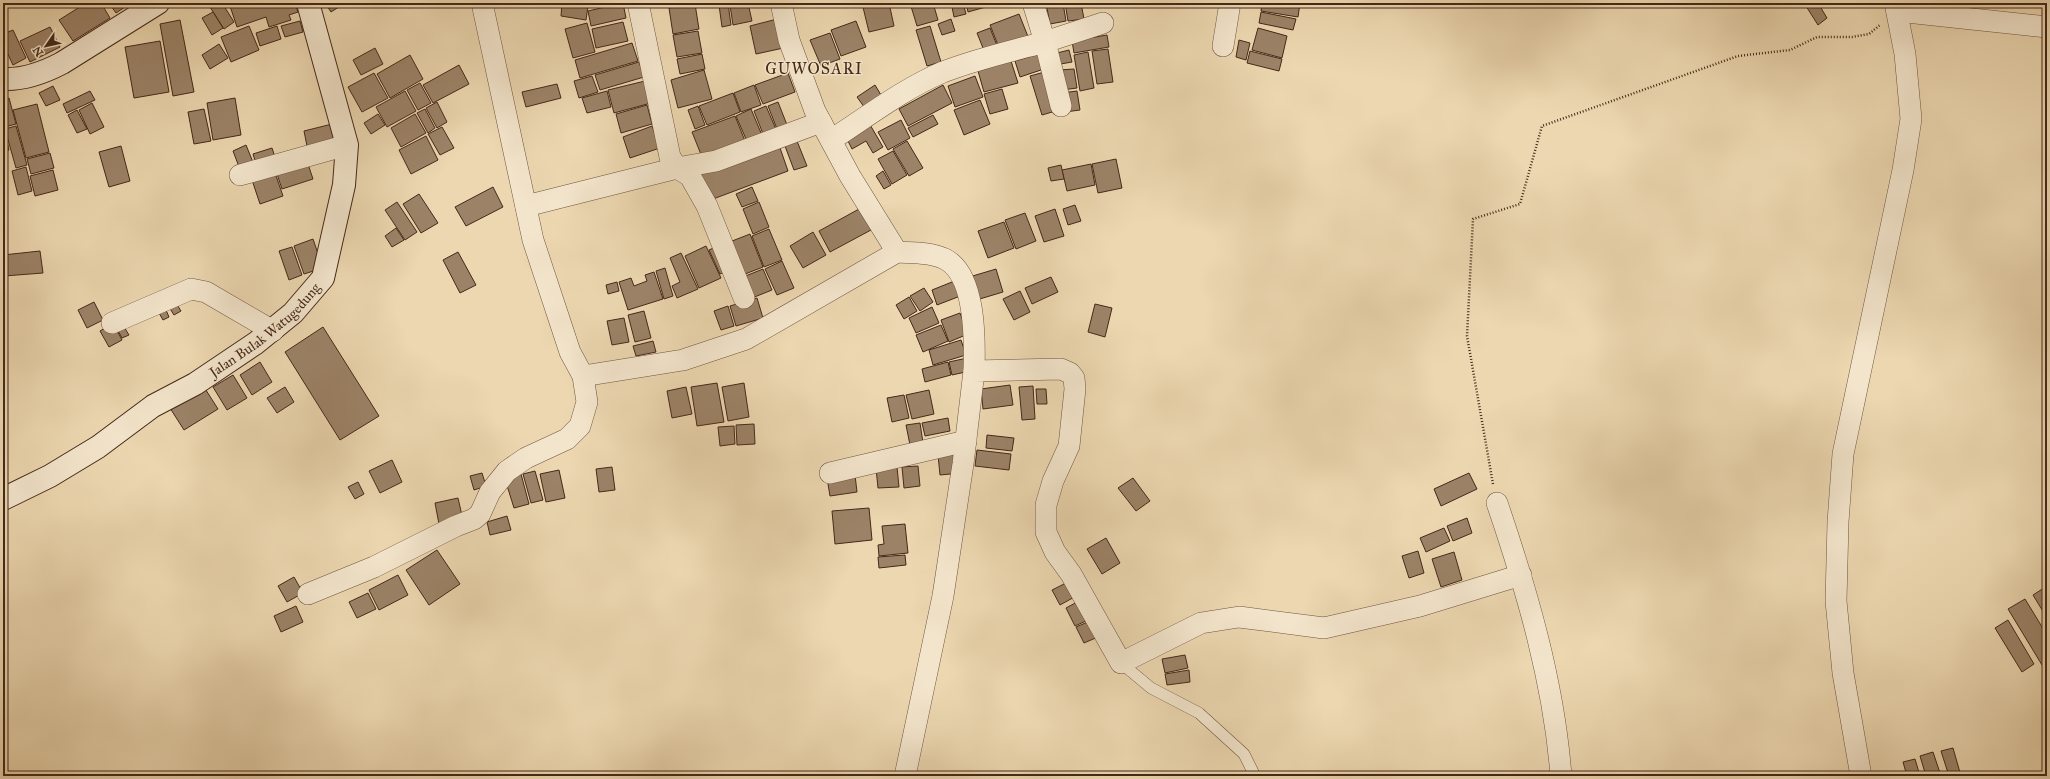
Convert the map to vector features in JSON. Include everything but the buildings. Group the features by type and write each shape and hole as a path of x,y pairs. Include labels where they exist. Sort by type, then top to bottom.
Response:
{"street":[{"path":"3,79 21,79 45,72 158,3"},
{"name":"Jalan Bulak Watugedung","path":"3,499 50,476 98,447 153,406 195,384 273,331 293,313 323,278 344,185 347,145 308,3"},
{"path":"308,594 374,567 478,517 490,492 507,471 526,458 567,439 580,426 587,402 583,376 570,352 533,240 482,3"},
{"path":"638,3 670,157 677,168 690,176 707,206 744,298"},
{"path":"781,3 789,40 800,73 826,131 897,252"},
{"path":"1033,3 1045,42 1061,106"},
{"path":"1223,46 1230,3"},
{"path":"1861,776 1843,673 1836,601 1838,522 1844,454 1903,170 1911,119 1905,54 1896,6 2047,27"},
{"path":"526,206 677,168 716,161 826,131 942,73 999,53 1045,42 1103,23"},
{"path":"240,175 347,145"},
{"path":"583,376 683,360 746,339 897,252 932,255 946,259 958,270 970,299 974,335 974,371 966,441 943,596 905,776"},
{"path":"112,323 191,289 206,292 273,331"},
{"path":"974,371 1061,369 1070,373 1074,378 1075,389 1069,446 1053,481 1046,505 1046,532 1055,552 1070,574 1122,663 1201,623 1239,617 1324,628 1420,606 1521,575"},
{"path":"830,473 966,441"},
{"path":"1497,503 1521,575 1548,688 1558,739 1561,776"}],"lane":[{"path":"1122,663 1151,688 1199,713 1244,754 1255,776"}],"path":[{"path":"1497,503 1467,336 1473,219 1520,204 1542,126 1738,56 1790,50 1817,37 1852,37 1869,34 1880,26 1896,6"}],"district":[{"name":"GUWOSARI","path":"814,68"}]}
